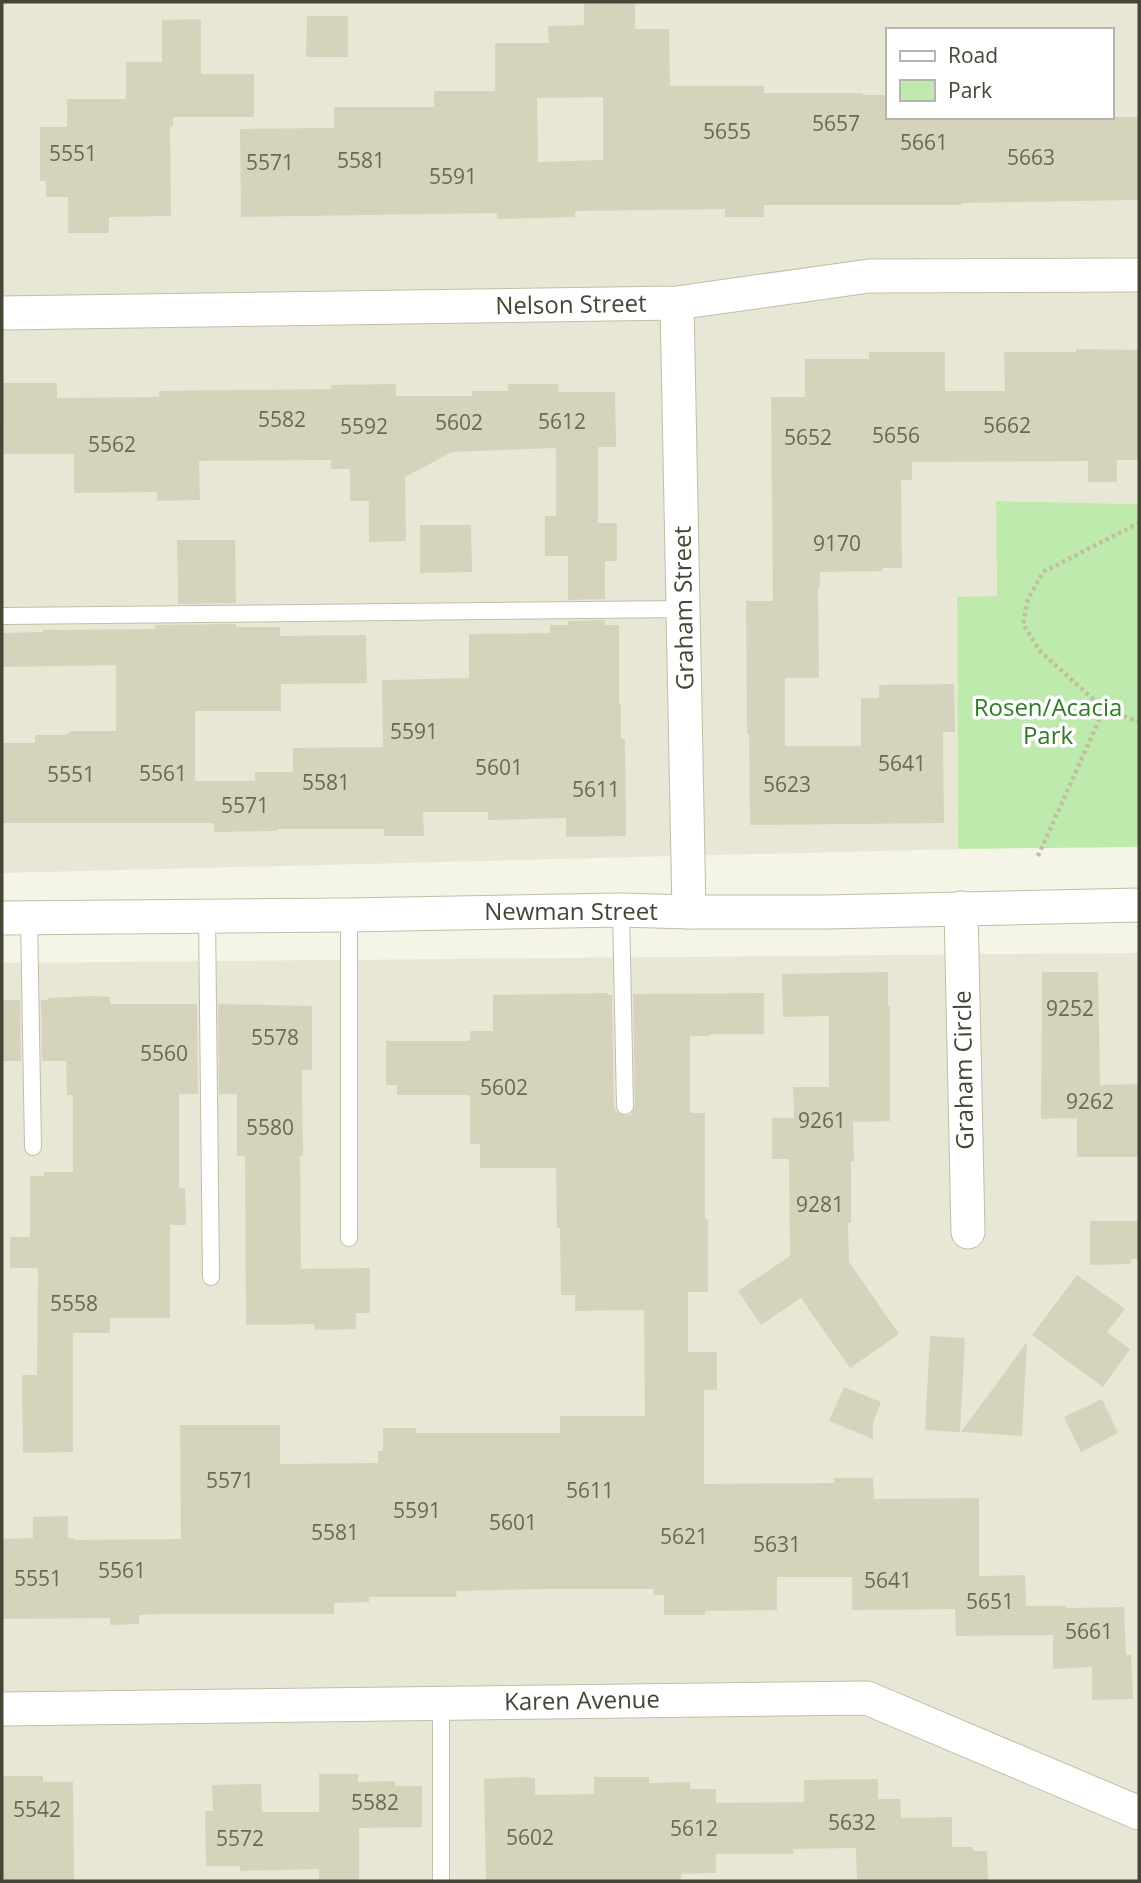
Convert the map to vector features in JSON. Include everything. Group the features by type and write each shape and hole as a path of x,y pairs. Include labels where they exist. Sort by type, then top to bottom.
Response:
{"street":[{"name":"Nelson Street","path":"2,313 677,303 869,276 1139,275"},
{"name":"Graham Street","path":"677,303 689,912"},
{"name":"Newman Street","path":"15,918 621,910 825,912 1139,905"},
{"name":"Graham Circle","path":"961,908 968,1232"},
{"name":"Karen Avenue","path":"2,1709 867,1698 1139,1814"}],"lane":[{"path":"2,617 684,609"},
{"path":"621,910 625,1106"},
{"path":"349,915 349,1238"},
{"path":"207,916 211,1277"},
{"path":"15,918 33,1147"},
{"path":"441,1703 441,1881"}],"path":[{"path":"1139,523 1043,572 1028,598 1023,624 1040,651 1104,709 1139,722"},
{"path":"1038,856 1104,709"}],"shaded area":[{"path":"2,2 1139,2 1139,504 996,501 997,596 957,598 958,849 2,873"},
{"path":"1139,953 1139,1881 2,1881 2,963"}],"green space":[{"name":"Rosen/Acacia Park","path":"996,501 1139,504 1139,847 958,849 957,597 997,596"}],"building":[{"path":"584,2 635,2 635,29 669,29 670,86 764,86 764,93 886,95 886,119 1139,117 1139,200 961,205 764,205 764,217 725,217 725,209 575,211 575,217 497,219 497,213 241,217 240,129 334,128 334,107 434,107 434,91 495,91 495,43 549,43 548,26 584,25","holes":["603,97 603,160 538,162 537,98"]},
{"path":"307,16 348,16 348,57 306,57"},
{"path":"201,19 201,74 254,74 254,117 173,117 173,126 170,126 171,216 109,217 109,233 68,233 68,197 46,197 46,181 40,181 40,127 67,127 67,99 126,99 126,62 162,62 162,20"},
{"path":"1076,349 1139,350 1139,460 1117,460 1117,482 1088,482 1088,461 912,462 912,480 901,480 902,568 820,572 819,678 785,678 785,746 861,746 861,698 879,698 879,685 954,684 955,732 943,732 944,823 750,825 746,601 773,601 771,397 805,397 805,359 869,359 869,352 945,352 945,391 1005,391 1004,352 1076,352"},
{"path":"2,383 57,383 57,398 159,397 159,391 331,389 331,385 396,384 396,396 472,396 472,391 508,391 508,384 558,384 559,392 615,392 616,447 598,447 598,523 617,523 617,561 605,561 605,599 568,600 568,556 545,556 545,516 556,516 556,448 452,452 405,477 406,541 369,542 369,501 350,501 350,469 331,469 331,460 199,461 200,500 157,501 157,492 74,493 74,454 4,454"},
{"path":"420,525 471,525 472,572 420,573"},
{"path":"177,540 235,540 236,603 178,604"},
{"path":"605,620 605,625 619,625 619,704 621,739 625,739 626,836 566,837 566,818 488,820 488,812 423,812 424,836 384,836 384,829 214,832 214,823 2,823 2,743 35,743 35,735 65,735 72,731 116,731 116,665 2,667 2,633 155,629 155,625 236,624 236,627 280,627 280,636 366,635 367,683 281,684 281,711 195,711 195,781 255,781 255,772 293,772 293,748 383,747 382,680 469,678 469,634 550,633 550,625 568,625 568,621"},
{"path":"888,972 890,1121 853,1122 851,1223 848,1223 849,1262 899,1334 850,1368 801,1298 761,1325 738,1291 790,1256 789,1159 772,1159 772,1118 794,1118 793,1087 829,1087 829,1016 783,1017 782,974"},
{"path":"1042,972 1098,972 1100,1085 1138,1084 1138,1157 1077,1157 1077,1118 1041,1119"},
{"path":"764,993 764,1034 690,1036 690,1113 705,1113 708,1292 688,1292 688,1352 717,1352 717,1390 704,1390 704,1484 834,1483 834,1478 873,1478 874,1499 979,1498 979,1576 1025,1575 1026,1606 1124,1607 1126,1655 1131,1655 1133,1699 1092,1700 1092,1667 1053,1669 1053,1635 956,1636 955,1609 852,1610 852,1577 777,1577 777,1610 705,1611 705,1615 664,1615 664,1595 654,1595 654,1589 543,1589 456,1591 457,1597 369,1597 369,1602 334,1603 334,1614 158,1614 139,1615 139,1624 110,1625 110,1618 2,1619 2,1539 33,1538 33,1517 68,1516 68,1538 74,1540 181,1539 180,1425 280,1425 280,1464 378,1463 378,1451 383,1451 383,1428 416,1428 416,1433 560,1433 560,1416 645,1416 644,1310 575,1311 575,1295 561,1295 556,1168 480,1168 480,1144 470,1144 470,1095 397,1095 397,1085 386,1085 386,1041 470,1041 470,1031 493,1031 493,995 612,995 614,1106 616,1112 625,1116 631,1115 635,1106 633,994"},
{"path":"110,997 110,1004 197,1004 198,1094 179,1094 179,1188 185,1188 186,1225 170,1225 170,1318 110,1318 110,1333 73,1333 73,1452 23,1453 22,1375 37,1375 38,1268 10,1268 10,1237 30,1237 30,1176 44,1176 44,1172 73,1172 73,1095 67,1095 66,1061 42,1061 41,1000"},
{"path":"2,1000 20,1000 21,1061 2,1061"},
{"path":"218,1004 312,1006 312,1070 302,1070 301,1269 370,1268 370,1313 356,1313 356,1329 315,1330 314,1324 246,1325 245,1156 237,1156 237,1094 219,1094"},
{"path":"1090,1221 1139,1221 1139,1259 1131,1259 1131,1264 1090,1265"},
{"path":"1077,1275 1125,1309 1107,1332 1130,1349 1103,1387 1032,1335"},
{"path":"930,1336 965,1338 960,1432 925,1430"},
{"path":"1027,1342 1022,1436 961,1432"},
{"path":"844,1387 881,1402 873,1423 873,1439 829,1421"},
{"path":"1102,1399 1118,1433 1081,1452 1064,1417"},
{"path":"319,1774 358,1774 358,1782 395,1781 395,1786 422,1786 422,1827 359,1828 359,1881 319,1881 319,1869 240,1871 240,1866 206,1866 205,1811 213,1811 212,1785 261,1784 262,1812 319,1812"},
{"path":"2,1776 43,1776 43,1782 73,1782 74,1881 2,1881"},
{"path":"594,1777 649,1777 649,1783 690,1782 690,1789 716,1789 716,1803 804,1802 804,1780 878,1779 878,1799 900,1799 901,1818 952,1817 952,1847 973,1847 973,1851 987,1851 988,1881 857,1881 856,1848 793,1849 793,1854 716,1854 716,1873 681,1874 681,1880 486,1881 484,1779 535,1778 535,1795 594,1794"}]}
